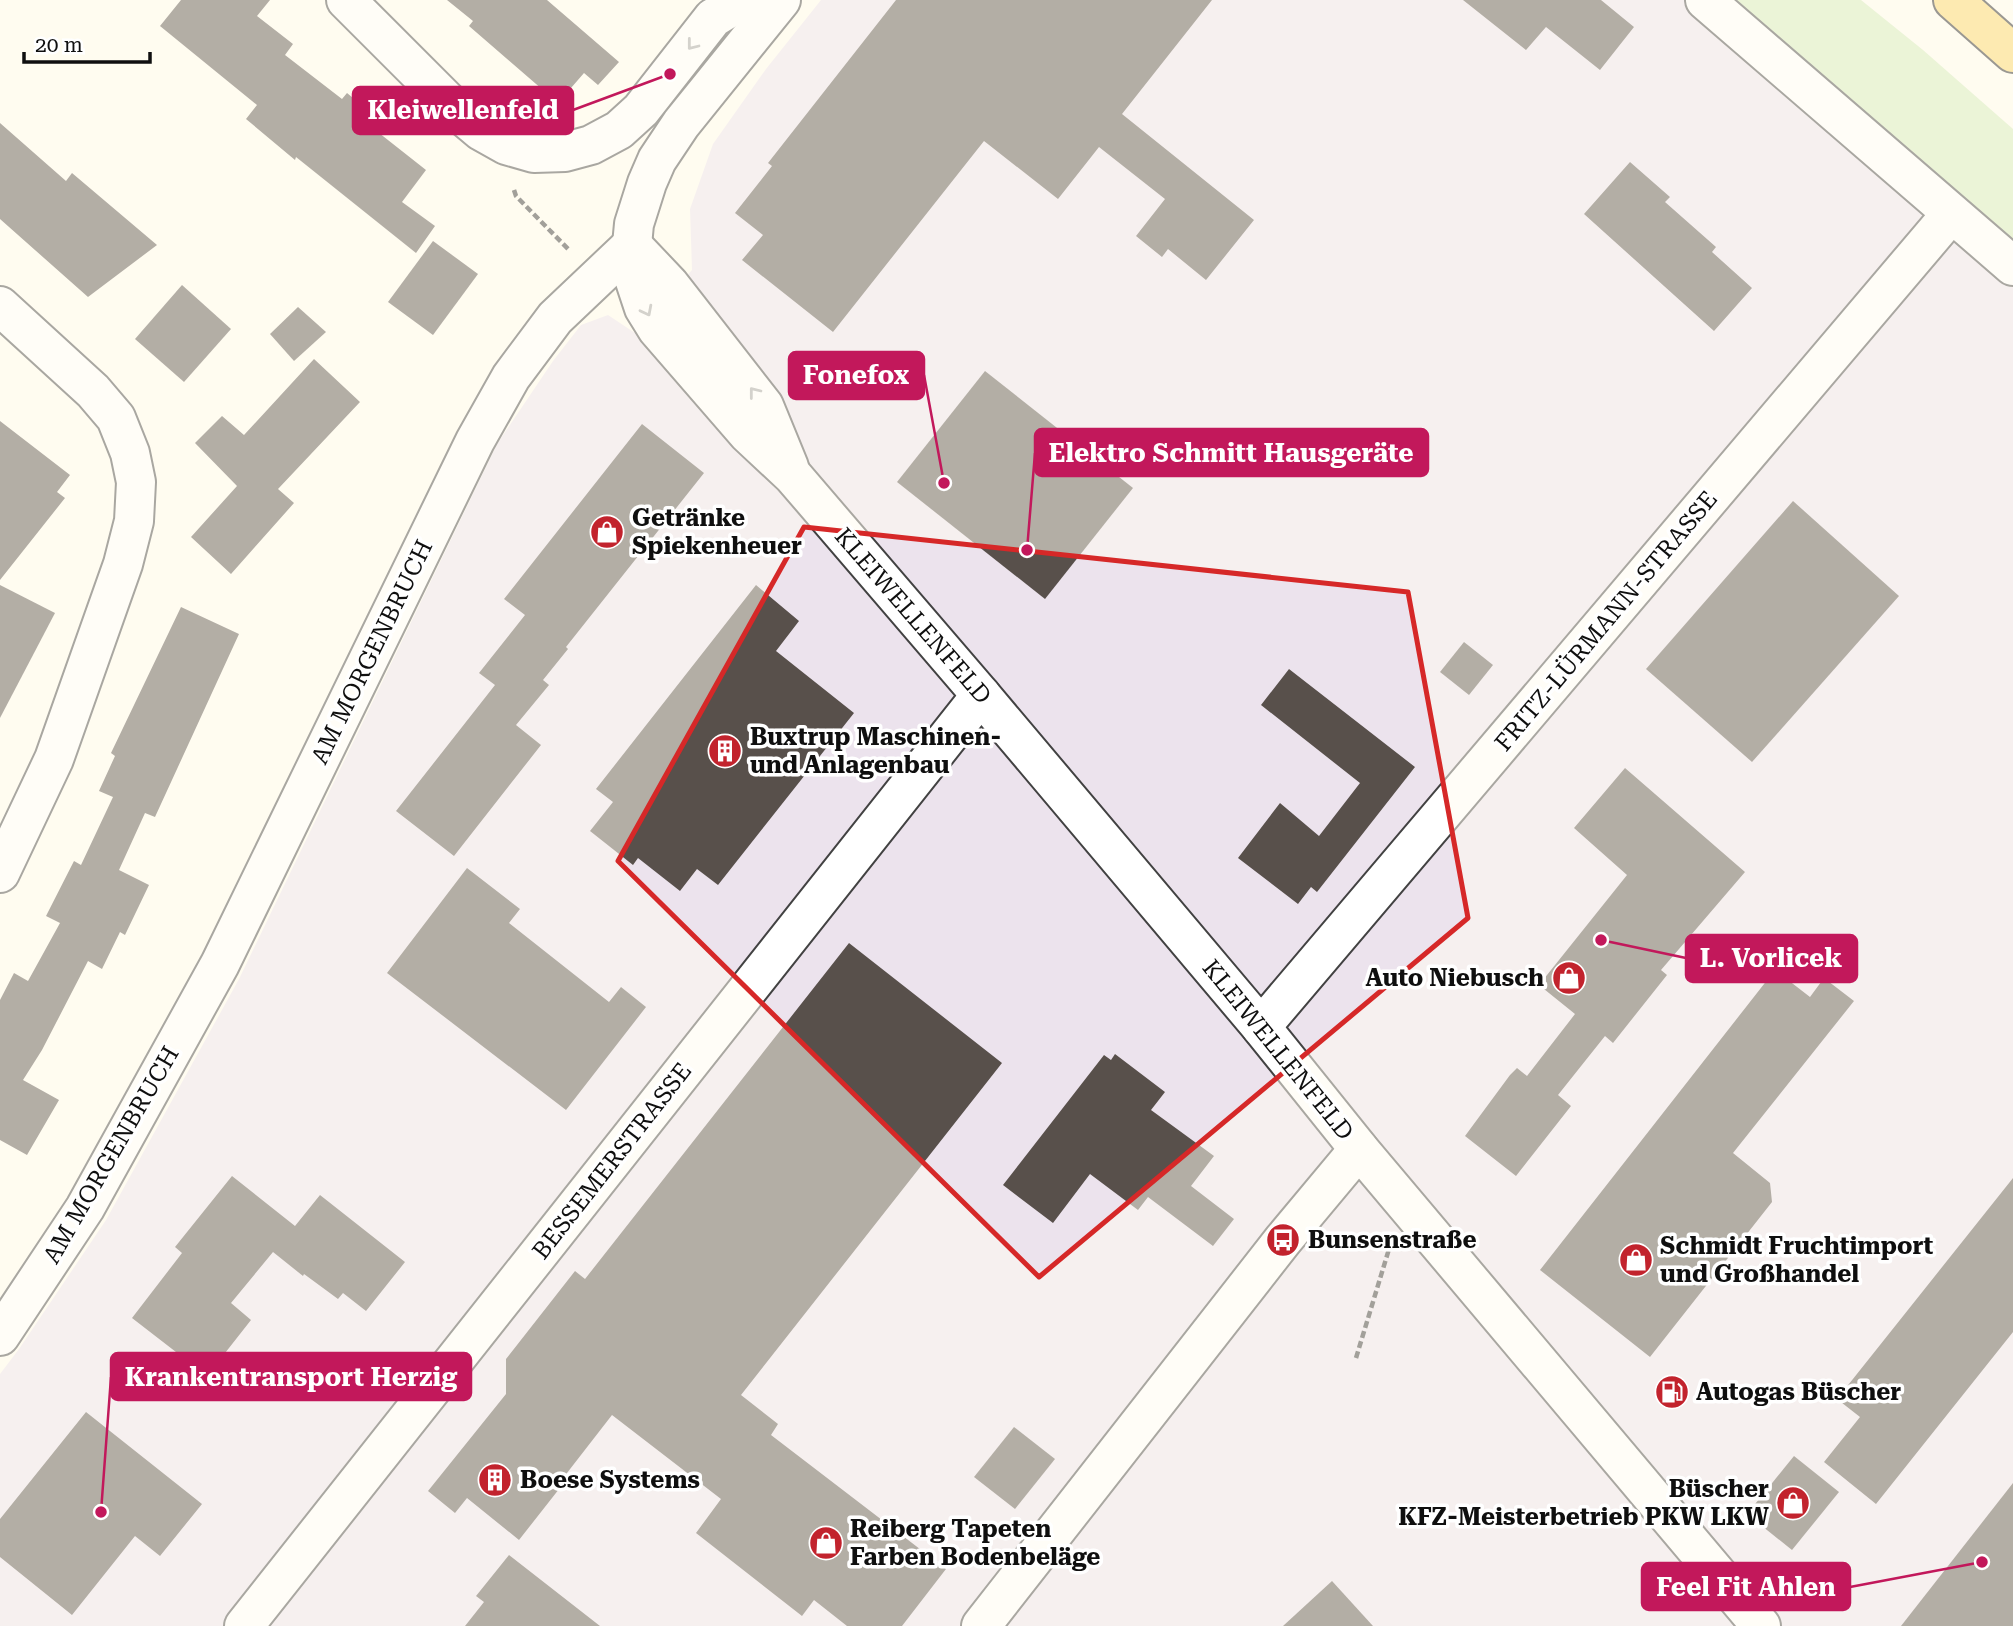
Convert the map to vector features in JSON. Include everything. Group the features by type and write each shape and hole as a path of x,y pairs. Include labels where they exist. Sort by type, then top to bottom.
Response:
{"main road":[{"path":"1953,0 2013,53"}],"street":[{"path":"346,0 456,110 481,131 520,149 565,152 591,145 619,130 641,110 713,18 742,0"},
{"path":"632,245 639,205 657,160 681,124 781,0"},
{"path":"1705,0 2013,267"},
{"name":"FRITZ-LÜRMANN-STRASSE","path":"1261,1027 1951,214"},
{"name":"AM MORGENBRUCH","path":"0,1336 85,1208 220,964 475,441 511,377 555,318 632,245"},
{"name":"KLEIWELLENFELD","path":"632,245 634,278 644,308 657,330 748,434 793,476 981,695 1761,1626"},
{"path":"0,306 93,391 116,418 130,453 136,482 134,521 123,564 54,760 0,873"},
{"name":"BESSEMERSTRASSE","path":"244,1626 981,695"},
{"path":"981,1626 1291,1231 1359,1149"}],"path":[{"path":"520,149 516,196 596,278"},
{"path":"1356,1359 1404,1202"}],"highlighted area":[{"path":"804,527 1408,592 1468,918 1039,1277 618,861"}],"shaded area":[{"path":"821,0 1732,0 2013,245 2013,1626 0,1626 0,1374 106,1220 239,979 497,444 553,361 581,325 608,315 635,333 692,270 690,209 713,144 766,69"}],"green space":[{"path":"1733,0 1861,0 1923,50 2013,129 2013,242"}],"building":[{"path":"181,0 270,0 257,16 293,44 285,55 342,99 347,93 381,121 374,129 426,170 402,202 435,226 416,253 246,119 257,105 160,26"},
{"path":"447,0 547,0 619,62 598,85 584,73 558,103 469,26 473,21"},
{"path":"896,0 1212,0 1122,114 1254,220 1206,280 1168,249 1162,257 1136,236 1165,199 1099,147 1058,199 984,141 833,332 742,260 763,235 735,213 772,166 768,163"},
{"path":"1463,0 1601,0 1634,27 1600,70 1546,27 1526,50"},
{"path":"0,123 66,181 72,173 157,245 88,297 0,219"},
{"path":"1630,162 1670,197 1665,202 1716,247 1712,252 1752,288 1714,331 1584,214"},
{"path":"433,241 478,274 433,335 388,302"},
{"path":"182,285 231,329 184,382 135,339"},
{"path":"298,307 326,332 294,361 270,334"},
{"path":"314,359 360,402 278,489 294,503 231,574 191,537 237,486 195,443 222,416 244,435"},
{"path":"985,371 1133,488 1045,599 897,482"},
{"path":"0,421 70,475 57,492 65,498 0,580"},
{"name":"Getränke Spiekenheuer","path":"642,424 704,473 566,647 568,649 543,680 549,685 516,725 541,745 454,856 396,811 495,685 479,673 525,615 504,599"},
{"path":"1793,501 1899,596 1752,762 1646,669"},
{"path":"0,585 55,613 0,718"},
{"name":"Buxtrup Maschinen- und Anlagenbau","path":"756,585 799,621 776,651 854,713 718,885 697,869 680,891 638,858 633,865 590,831 613,802 596,789"},
{"path":"181,607 239,634 155,817 145,813 119,870 149,885 125,935 120,932 102,969 88,961 42,1050 23,1080 59,1100 27,1155 0,1140 0,1000 14,973 28,981 60,923 46,916 74,861 81,865 113,797 99,791 115,756 111,753"},
{"path":"1464,642 1493,665 1469,695 1440,672"},
{"path":"1289,669 1415,767 1317,892 1311,887 1298,904 1238,858 1280,803 1319,836 1360,783 1261,705"},
{"path":"1625,768 1745,872 1661,970 1667,975 1613,1043 1605,1036 1558,1095 1571,1106 1516,1176 1465,1136 1510,1075 1517,1068 1527,1076 1575,1014 1539,985 1627,875 1574,828"},
{"path":"467,868 520,909 509,923 609,1002 621,987 646,1007 566,1110 387,973"},
{"path":"849,943 1002,1063 741,1395 778,1424 771,1435 946,1569 902,1626 847,1626 814,1600 802,1616 696,1533 721,1499 612,1415 519,1540 467,1498 455,1513 428,1491 506,1394 506,1359 575,1271 585,1279"},
{"path":"1775,970 1810,997 1824,978 1854,1001 1733,1153 1770,1183 1772,1202 1650,1357 1540,1270"},
{"path":"1115,1054 1165,1092 1151,1110 1214,1156 1191,1186 1234,1219 1213,1246 1148,1197 1138,1210 1090,1174 1053,1223 1003,1185 1104,1055 1111,1060"},
{"path":"232,1176 295,1226 320,1195 405,1262 366,1311 343,1293 338,1299 273,1252 231,1303 251,1320 207,1376 132,1318 182,1253 175,1247"},
{"path":"2013,1178 2013,1332 1876,1504 1824,1462 1860,1417 1837,1399"},
{"path":"86,1412 202,1504 160,1556 135,1536 72,1615 0,1557 0,1519"},
{"path":"1014,1427 1055,1459 1015,1509 974,1477"},
{"name":"Büscher KFZ-Meisterbetrieb PKW LKW","path":"1794,1456 1839,1492 1792,1550 1747,1514"},
{"path":"2013,1483 2013,1626 1901,1626"},
{"path":"509,1555 600,1626 465,1626 484,1602 476,1596"},
{"path":"1332,1581 1373,1626 1283,1626"}],"place":[{"name":"Kleiwellenfeld","path":"670,74"},
{"name":"Fonefox","path":"944,483"},
{"name":"Getränke Spiekenheuer","path":"607,532"},
{"name":"Elektro Schmitt Hausgeräte","path":"1027,550"},
{"name":"Buxtrup Maschinen- und Anlagenbau","path":"725,751"},
{"name":"L. Vorlicek","path":"1601,940"},
{"name":"Auto Niebusch","path":"1569,978"},
{"name":"Bunsenstraße","path":"1283,1240"},
{"name":"Schmidt Fruchtimport und Großhandel","path":"1636,1260"},
{"name":"Autogas Büscher","path":"1672,1392"},
{"name":"Boese Systems","path":"495,1480"},
{"name":"Büscher KFZ-Meisterbetrieb PKW LKW","path":"1793,1503"},
{"name":"Krankentransport Herzig","path":"101,1512"},
{"name":"Reiberg Tapeten Farben Bodenbeläge","path":"826,1543"},
{"name":"Feel Fit Ahlen","path":"1982,1562"}]}
